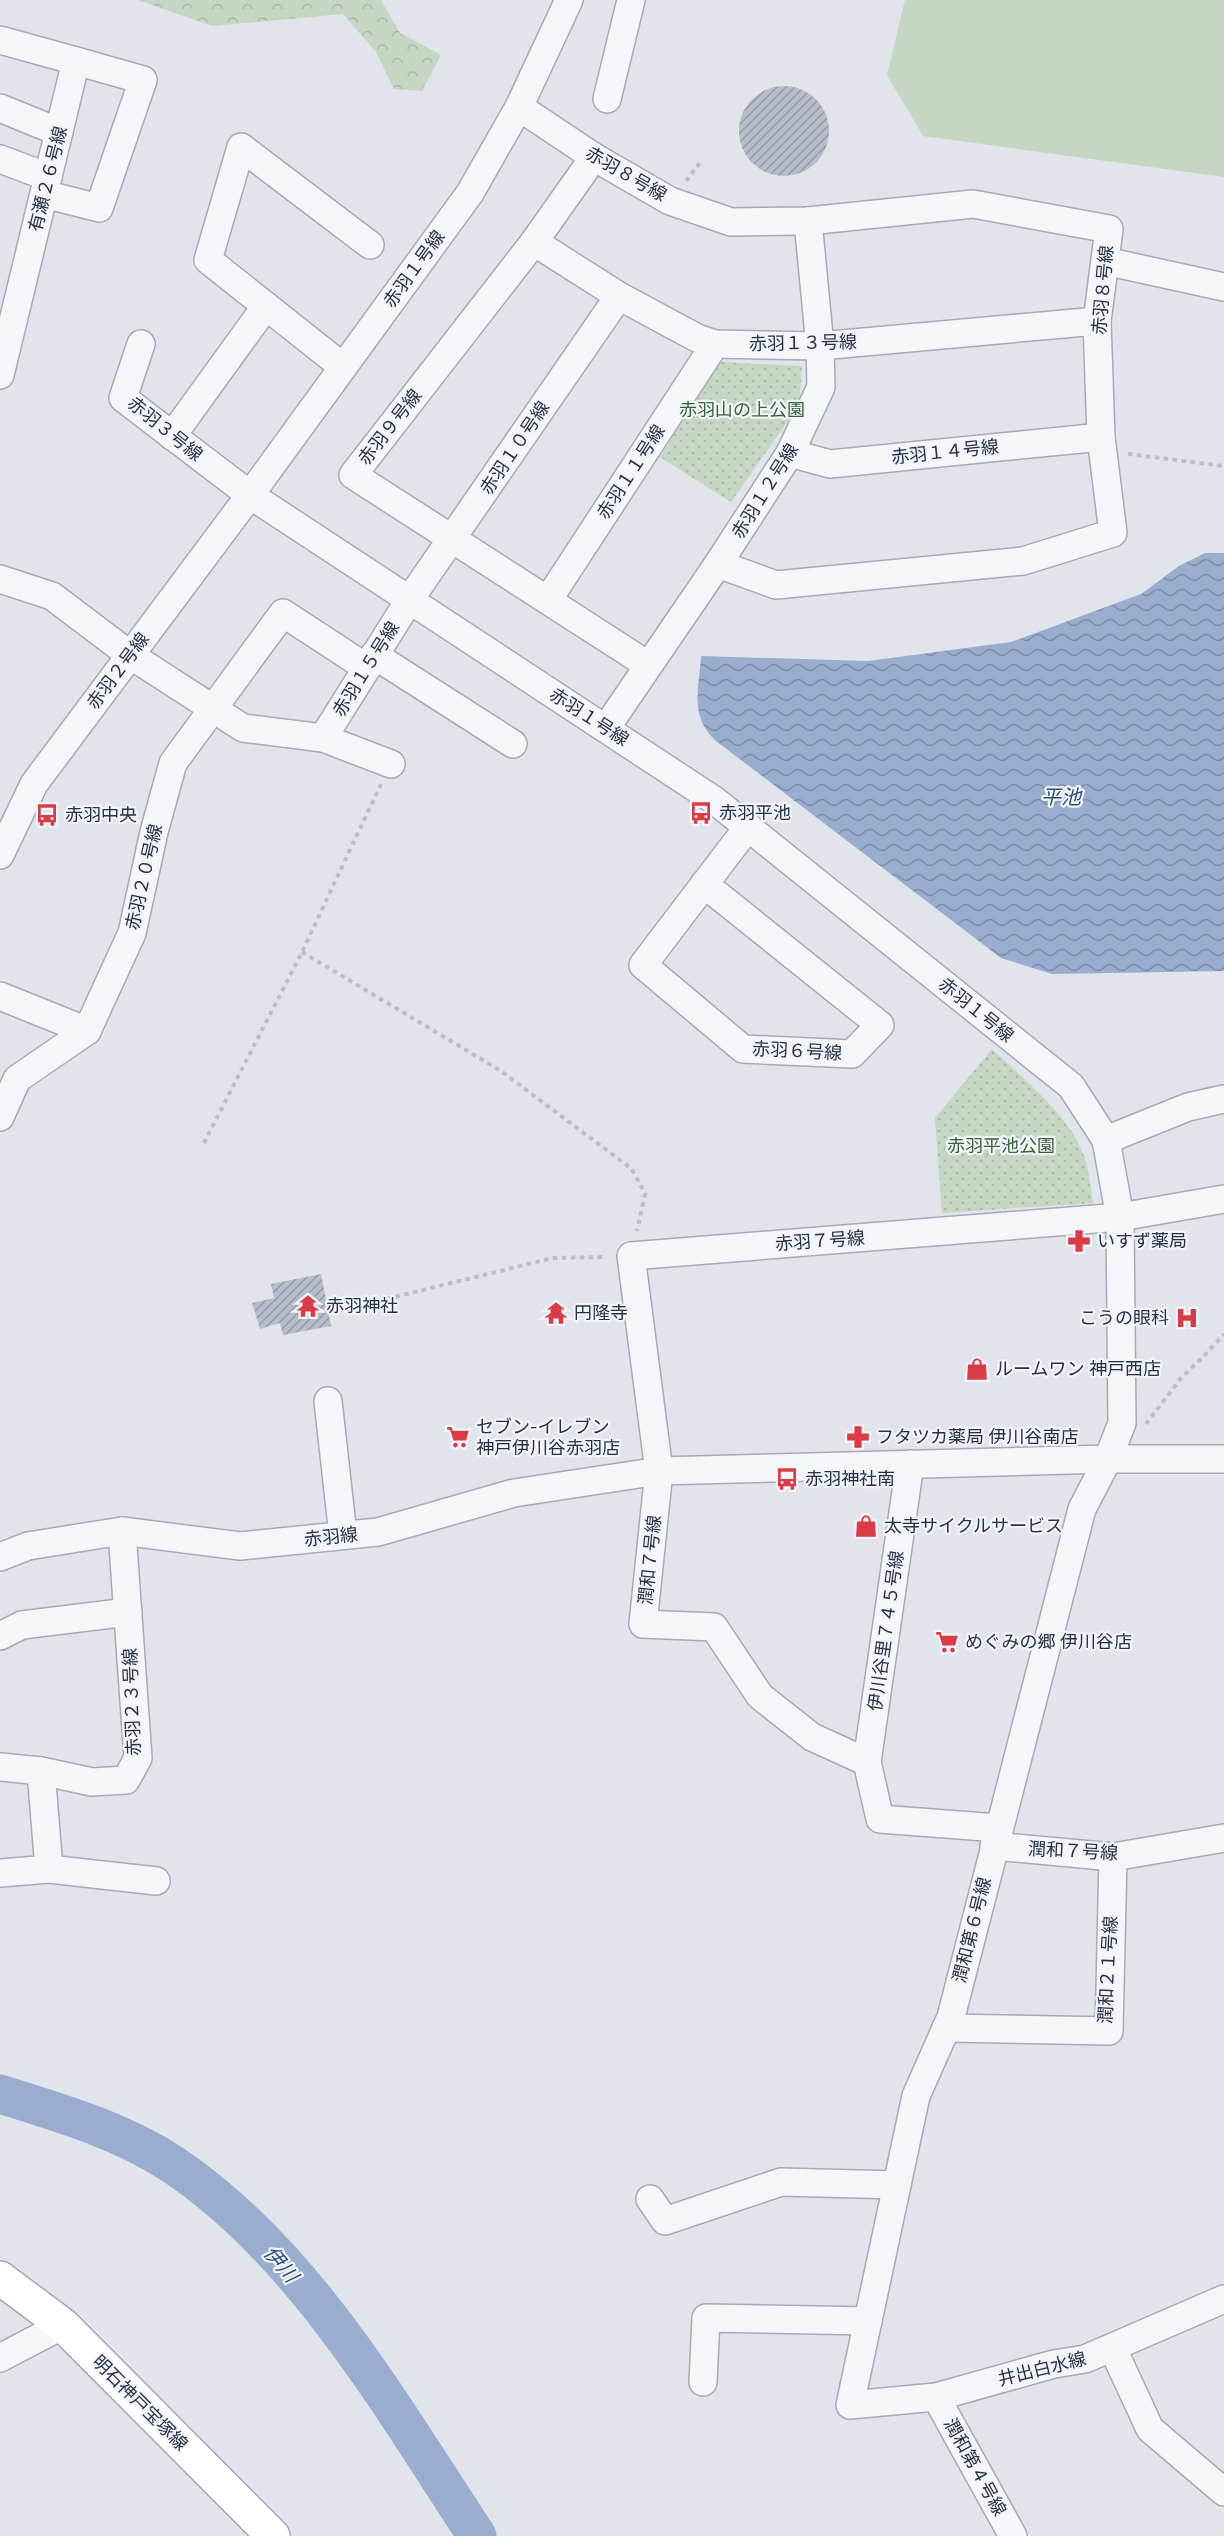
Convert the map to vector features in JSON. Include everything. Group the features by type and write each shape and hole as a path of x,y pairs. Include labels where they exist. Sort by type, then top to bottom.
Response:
{"main road":[{"name":"明石神戸宝塚線","path":"0,2278 63,2325 273,2536"}],"street":[{"name":"赤羽１号線","path":"569,0 519,107 470,193 250,495 714,800 1071,1086 1106,1140 1120,1217 1122,1423 1114,1459"},
{"path":"607,99 631,0"},
{"path":"0,40 143,80 99,208 46,185 0,159"},
{"name":"有瀬２６号線","path":"0,375 10,291 46,185 76,61"},
{"name":"赤羽８号線","path":"519,107 594,157 670,201 731,222 808,221 973,204 1109,229 1097,321 1102,444 1113,533 1023,561 776,585 718,564"},
{"path":"0,108 59,132"},
{"path":"343,367 208,260 241,147 370,245"},
{"name":"赤羽９号線","path":"594,157 534,242 353,475 648,665"},
{"name":"赤羽１２号線","path":"606,728 718,564 790,453 821,387 820,346 808,221"},
{"name":"赤羽１３号線","path":"534,242 619,296 697,338 715,344 820,346 1097,321"},
{"path":"1105,261 1224,287"},
{"name":"赤羽１０号線","path":"410,599 619,296"},
{"path":"172,435 266,306"},
{"name":"赤羽３号線","path":"141,344 123,398 250,495"},
{"name":"赤羽１１号線","path":"548,600 715,344"},
{"name":"赤羽１４号線","path":"790,453 830,464 1102,444"},
{"name":"赤羽２号線","path":"0,855 34,784 250,495"},
{"path":"0,579 52,596 130,655 243,728 323,738 391,764"},
{"name":"赤羽１５号線","path":"323,738 410,599"},
{"name":"赤羽２０号線","path":"87,1031 132,933 154,832 173,763 283,613 370,662"},
{"path":"370,662 513,744"},
{"name":"赤羽６号線","path":"704,884 880,1025 852,1054 743,1049 643,965 704,884 748,827"},
{"path":"0,996 87,1031"},
{"path":"0,1117 17,1079 87,1031"},
{"path":"1106,1140 1188,1107 1224,1099"},
{"name":"赤羽７号線","path":"631,1256 1120,1217 1224,1199"},
{"path":"631,1256 659,1471"},
{"path":"327,1401 344,1535"},
{"name":"赤羽線","path":"0,1557 28,1546 122,1531 240,1546 378,1532 514,1493 659,1471 1114,1459 1224,1459"},
{"name":"潤和第６号線","path":"850,2405 916,2096 951,2017 1082,1509 1114,1459"},
{"name":"伊川谷里７４５号線","path":"867,1762 910,1464"},
{"name":"潤和７号線","path":"659,1471 643,1624 714,1627 760,1696 812,1737 867,1762 880,1819 1113,1857 1224,1838"},
{"name":"赤羽２３号線","path":"0,1767 41,1771 92,1782 126,1780 134,1766 138,1758 122,1531"},
{"path":"0,1636 22,1625 128,1612"},
{"path":"41,1771 49,1869"},
{"name":"潤和２１号線","path":"946,2028 1109,2031 1113,1857"},
{"path":"0,1874 49,1869 156,1881"},
{"path":"650,2199 665,2221 781,2182 897,2185"},
{"name":"井出白水線","path":"850,2405 936,2397 1054,2364 1085,2358 1113,2349 1224,2299"},
{"path":"703,2382 706,2319 868,2321"},
{"path":"0,2358 63,2325"},
{"path":"1113,2349 1150,2429 1224,2492"},
{"name":"潤和第４号線","path":"936,2397 1013,2536"}],"path":[{"path":"1102,444 1224,466"},
{"path":"204,1143 302,952 391,764"},
{"path":"302,952 501,1071 632,1169 645,1194 631,1256 552,1258 378,1300"},
{"path":"1114,1459 1181,1377 1224,1334"}],"green space":[{"path":"138,0 381,0 400,33 441,55 422,91 394,89 376,52 343,14 212,26"},
{"path":"905,0 1224,0 1224,177 923,136 887,75"},
{"name":"赤羽山の上公園","path":"720,362 802,366 799,405 731,502 660,457"},
{"name":"赤羽平池公園","path":"992,1049 1054,1109 1074,1135 1086,1162 1093,1203 942,1213 935,1118"}],"water":[{"name":"平池","path":"1205,553 1224,553 1224,971 1052,974 1001,958 716,741 702,722 698,702 701,656 868,661 1011,642 1141,594 1179,566"}],"building":[{"path":"784,86 801,90 816,99 825,114 829,131 825,148 816,163 801,172 784,176 767,172 752,163 743,148 739,131 743,114 752,99 767,90"},
{"path":"321,1274 331,1326 283,1335 280,1323 260,1329 252,1303 274,1298 271,1284"}],"waterway":[{"name":"伊川","path":"0,2094 88,2123 131,2141 172,2164 219,2200 263,2241 304,2286 342,2334 378,2384 477,2536"}],"place":[{"name":"赤羽平池","path":"701,813"},
{"name":"赤羽中央","path":"47,815"},
{"name":"いすず薬局","path":"1079,1241"},
{"name":"赤羽神社","path":"308,1306"},
{"name":"円隆寺","path":"556,1313"},
{"name":"こうの眼科","path":"1187,1318"},
{"name":"ルームワン 神戸西店","path":"977,1369"},
{"name":"セブン-イレブン 神戸伊川谷赤羽店","path":"458,1437"},
{"name":"フタツカ薬局 伊川谷南店","path":"858,1437"},
{"name":"赤羽神社南","path":"787,1479"},
{"name":"太寺サイクルサービス","path":"866,1526"},
{"name":"めぐみの郷 伊川谷店","path":"947,1642"}]}
